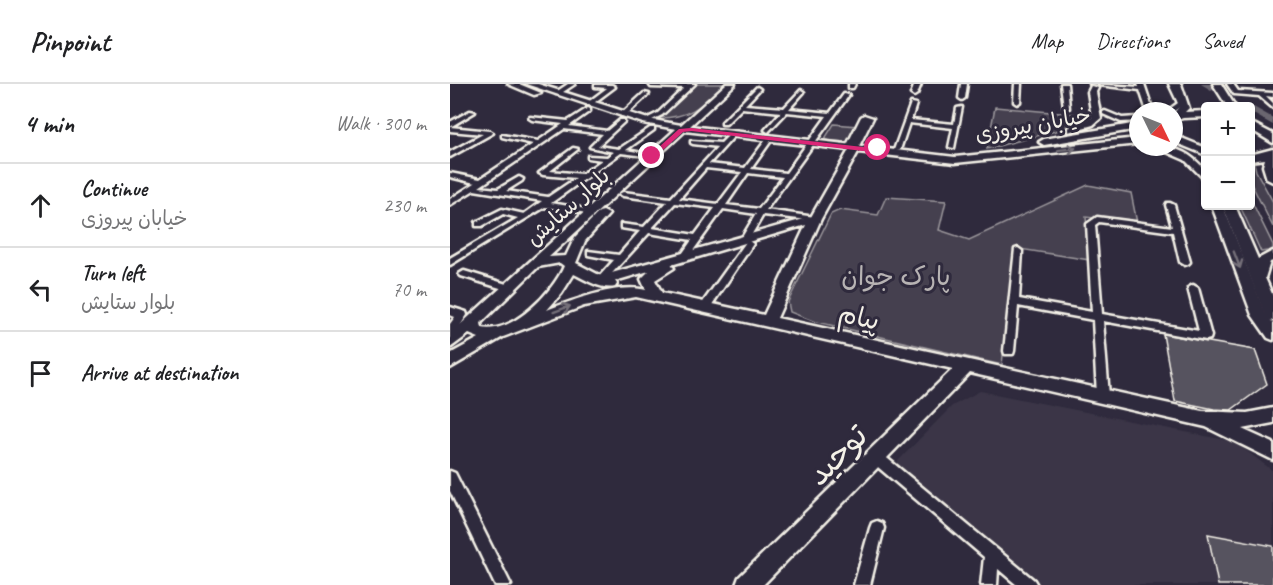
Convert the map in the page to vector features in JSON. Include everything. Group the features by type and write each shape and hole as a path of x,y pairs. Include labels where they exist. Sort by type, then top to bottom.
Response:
{"main road":[{"path":"512,84 645,125 661,135 660,153 693,138 731,134"},
{"path":"530,84 589,107"},
{"path":"686,129 731,84"},
{"path":"686,129 736,84"},
{"path":"1177,84 1182,102"},
{"path":"1217,84 1228,102"},
{"path":"1093,86 1099,92 1105,114 1095,127 1097,131 1103,132"},
{"path":"1017,148 1095,120 1098,115 1092,92 1093,86"},
{"path":"645,125 678,120 703,110"},
{"path":"1183,115 1201,114"},
{"name":"خیابان پیروزی","path":"645,125 731,134 769,134 810,143 967,160 1129,142"},
{"path":"1255,127 1269,137"},
{"name":"خیابان پیروزی","path":"856,148 973,156 1129,128"},
{"name":"بلوار ستایش","path":"450,342 592,212 635,178 686,129"},
{"path":"1183,144 1201,151"},
{"path":"1183,144 1201,157"},
{"path":"768,322 814,222 856,148"},
{"path":"1255,158 1273,152"},
{"path":"1273,152 1269,166 1273,179"},
{"path":"1183,156 1189,158 1201,172"},
{"name":"بلوار ستایش","path":"503,332 549,300 565,283 579,240 623,195 635,178"},
{"path":"1218,210 1258,315 1273,334"},
{"path":"1231,210 1273,315"},
{"path":"657,297 648,282 654,274 722,249 814,222"},
{"path":"600,281 684,257 722,249"},
{"path":"1258,278 1264,260 1273,255"},
{"path":"534,264 556,259 571,264 600,281 636,292"},
{"name":"پیام","path":"503,332 582,302 636,292 1202,419"},
{"path":"474,322 473,329 478,334 503,332"},
{"path":"450,362 503,332"},
{"name":"توحید","path":"747,585 967,366"},
{"path":"1202,419 1254,421 1273,415"},
{"path":"1202,419 1273,452"}],"street":[{"path":"558,93 572,84"},
{"path":"914,94 918,84"},
{"path":"962,98 964,84"},
{"path":"1017,84 1017,102"},
{"path":"1064,84 1067,107"},
{"path":"1172,84 1180,102"},
{"path":"1230,84 1236,93 1267,99 1273,106"},
{"path":"450,203 566,125 612,87 597,86"},
{"path":"660,153 621,152 593,147 650,88 690,86"},
{"path":"450,262 525,217 621,152 645,125 690,86"},
{"path":"1093,86 1142,87 1147,102"},
{"path":"724,123 757,89"},
{"path":"684,257 747,170 785,110 801,92"},
{"path":"705,308 747,241 760,213 846,95"},
{"path":"1267,99 1273,95"},
{"path":"897,150 912,104"},
{"path":"740,106 833,115"},
{"path":"952,147 960,108"},
{"path":"450,127 472,112"},
{"path":"1105,114 1121,120 1129,120"},
{"path":"532,118 609,133"},
{"path":"856,148 867,118"},
{"path":"906,121 956,126"},
{"path":"450,127 490,133 450,155"},
{"path":"600,281 705,166 731,134"},
{"path":"504,136 540,143"},
{"path":"693,142 723,145"},
{"path":"575,149 543,173 585,177"},
{"path":"590,157 610,159"},
{"path":"705,166 787,175"},
{"path":"450,175 482,182"},
{"path":"499,192 519,179"},
{"path":"515,195 528,186"},
{"path":"474,188 592,212"},
{"path":"623,195 814,222"},
{"path":"1170,205 1185,262"},
{"path":"479,224 502,211 525,217"},
{"path":"1103,396 1091,224 1097,219 1177,230"},
{"path":"624,226 697,238"},
{"path":"1009,351 1018,251"},
{"path":"591,253 621,258"},
{"path":"464,274 510,288"},
{"path":"1014,302 1206,336 1193,288"},
{"path":"450,311 462,315 450,332"},
{"path":"877,458 1029,585"},
{"path":"450,477 503,585"},
{"path":"862,585 877,528"},
{"path":"988,585 992,554"}],"shaded area":[{"path":"980,391 1235,442 1273,471 1273,546 1209,534 1218,585 1036,585 899,471 898,461 952,406"}],"green space":[{"path":"694,84 725,84 703,104 688,113 659,118"},
{"path":"995,107 1093,116 1090,122 987,149"},
{"path":"834,124 857,126 848,142 824,140"},
{"path":"1255,167 1273,202 1273,227 1255,191"},
{"name":"پارک جوان","path":"1088,185 1131,193 1137,223 1086,217 1090,260 1014,248 1002,365 813,321 790,312 788,302 831,214 840,210 878,215 886,197 946,201 939,230 969,240"},
{"path":"1255,208 1273,245 1273,250 1261,252 1242,210 1255,210"}],"building":[{"path":"1163,334 1255,350 1267,384 1231,410 1175,401"},
{"path":"1208,534 1273,546 1273,585 1218,585"}],"waterway":[{"path":"1205,84 1211,87"},
{"path":"1255,111 1273,122"}],"route":[{"path":"652,156 682,130 691,129 863,149 878,148"}]}
